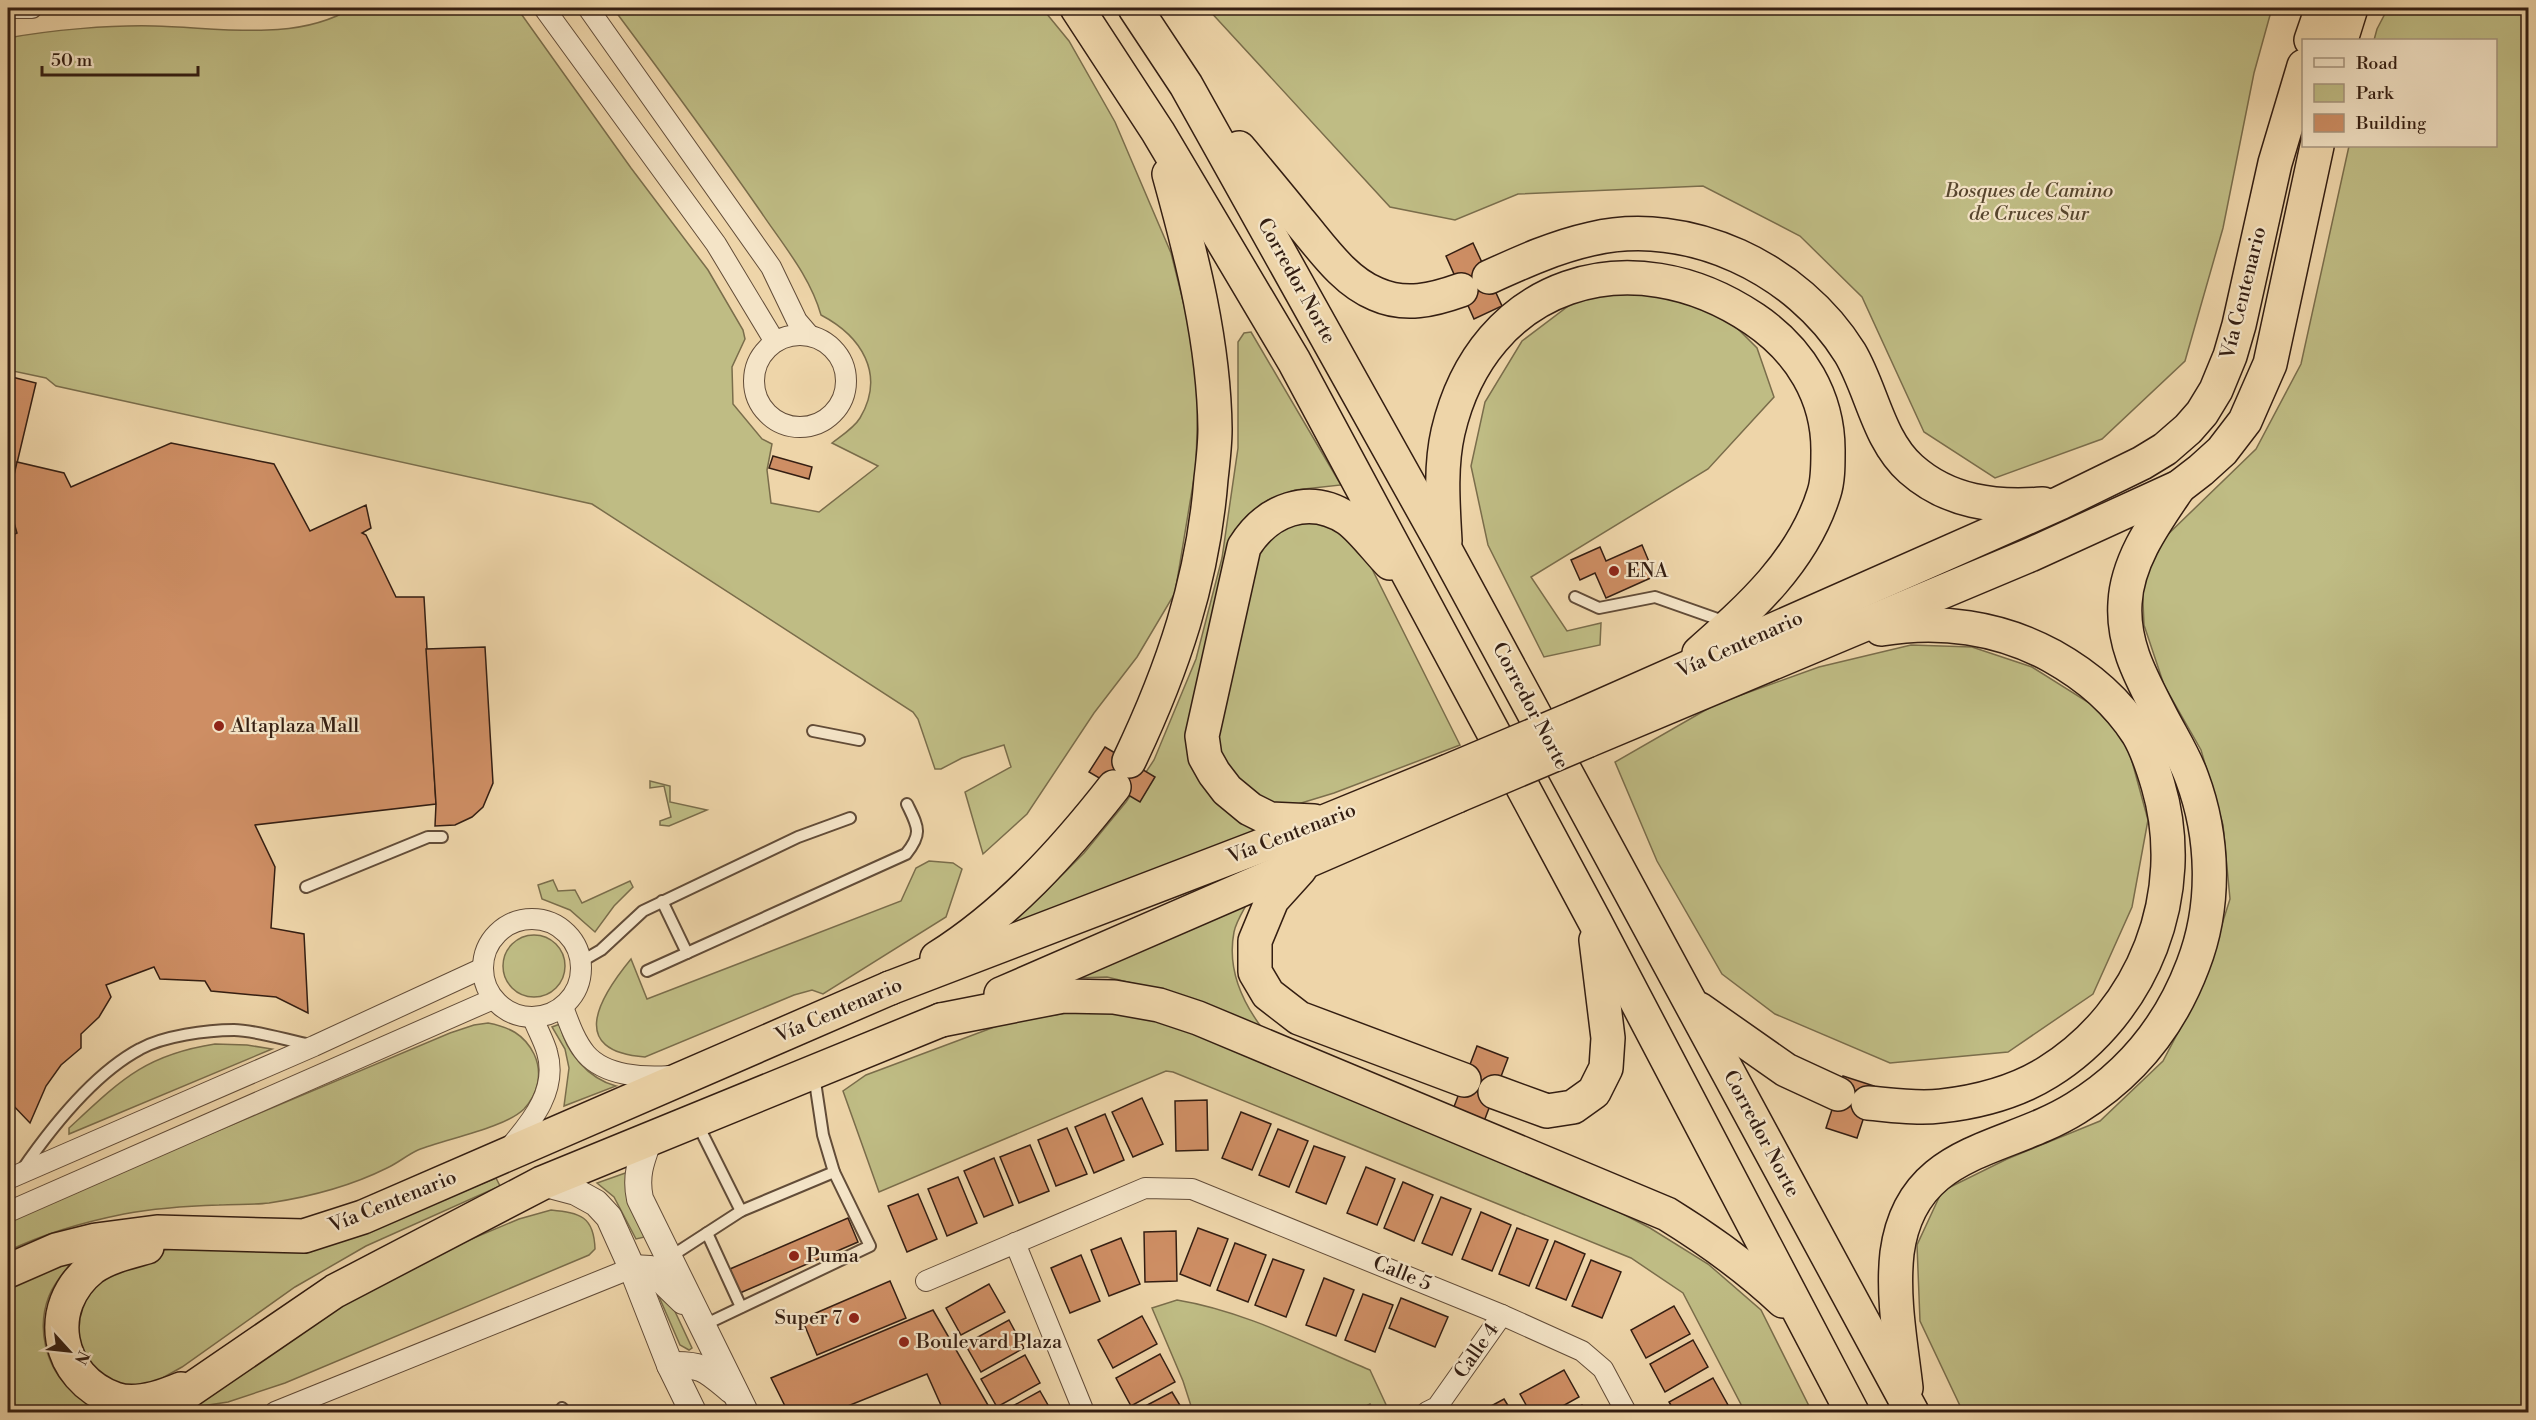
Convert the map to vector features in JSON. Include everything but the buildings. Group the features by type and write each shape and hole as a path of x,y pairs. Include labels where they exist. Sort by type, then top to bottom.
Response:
{"highway":[{"name":"Corredor Norte","path":"1077,8 1158,132 1294,361 1594,920 1852,1413"},
{"name":"Corredor Norte","path":"1135,8 1186,84 1445,549 1910,1409"},
{"path":"2311,39 2322,8"},
{"path":"2341,39 2351,8"},
{"name":"Vía Centenario","path":"1581,730 1676,673 2060,503 2142,463 2165,449 2188,429 2216,390 2239,325 2275,163 2302,73"},
{"path":"1186,84 1331,259 1376,295 1421,302 1475,283 1535,256 1592,238 1640,234 1703,244 1750,261 1775,275 1794,289 1832,328 1863,375 1884,431 1896,452 1929,484 1946,492 1993,505 2060,503"},
{"path":"890,988 952,949 1005,905 1072,841 1121,774 1155,706 1182,629 1199,569 1208,512 1215,430 1210,356 1195,267 1158,132"},
{"name":"Vía Centenario","path":"158,1413 335,1291 542,1183 941,1020 1306,861 1451,784 1581,730 1835,637 2030,555 2179,487 2222,451 2235,436 2256,400 2270,364 2278,333 2317,147"},
{"path":"1445,549 1442,491 1448,433 1466,381 1481,356 1500,333 1540,300 1561,289 1583,282 1640,277 1693,287 1738,309 1784,342 1810,377 1820,398 1826,419 1828,464 1825,491 1805,537 1781,572 1732,624 1676,673"},
{"path":"1910,1409 1896,1281 1897,1252 1911,1206 1937,1174 1952,1163 2072,1110 2118,1077 2154,1040 2170,1016 2185,988 2196,956 2209,892 2209,861 2205,826 2192,777 2139,674 2129,648 2125,623 2125,600 2141,548 2179,487"},
{"path":"1326,821 1270,819 1250,809 1227,790 1205,757 1202,736 1245,547 1254,531 1276,515 1299,507 1322,508 1349,519 1420,595"},
{"path":"1835,637 1898,626 1929,624 1961,626 2016,639 2067,664 2097,686 2120,709 2139,735 2152,765 2168,827 2167,892 2151,952 2117,1009 2077,1051 2048,1072 1997,1095 1938,1107 1868,1103"},
{"name":"Vía Centenario","path":"8,1271 56,1250 96,1240 157,1232 304,1236 363,1217 890,988 1326,821 1451,784"},
{"path":"1306,861 1272,900 1255,941 1255,972 1268,994 1299,1018 1464,1080"},
{"path":"1495,1092 1547,1111 1574,1107 1594,1092 1606,1068 1608,1038 1594,920"},
{"path":"941,1020 1063,996 1114,997 1159,1005 1198,1018 1667,1214 1712,1241 1752,1272 1802,1319"},
{"path":"1691,1004 1786,1070 1838,1094"},
{"path":"222,1369 178,1390 139,1402 115,1399 89,1386 70,1364 63,1345 62,1314 71,1290 93,1268 120,1254 160,1244 304,1236"}],"street":[{"path":"8,8 32,8"},
{"path":"544,8 716,244 775,342"},
{"path":"588,8 771,267 797,321 809,335"},
{"path":"626,120 653,100"},
{"path":"798,334 809,335 824,341 835,350 843,363 847,377 845,392 839,406 829,418 816,425 801,428 786,426 768,414 756,395 754,380 757,365 764,352 775,342 798,334"},
{"path":"536,918 552,922 567,932 577,945 582,961 581,978 575,994 563,1007 549,1015 533,1018 518,1016 504,1009 493,999 485,985 483,968 489,944 497,933 519,920 536,918"},
{"path":"13,1177 314,1046 483,968"},
{"path":"8,1212 493,999"},
{"path":"563,1007 586,1055 601,1066 631,1075 657,1077 691,1075"},
{"path":"501,1158 533,1118 544,1100 551,1077 547,1053 533,1018"},
{"path":"649,1139 636,1182 639,1199 740,1403"},
{"path":"542,1183 576,1192 596,1203 609,1217 632,1268 670,1365 693,1413"},
{"name":"Calle 5","path":"1015,1243 1145,1188 1192,1189 1502,1315 1582,1350 1603,1369 1626,1413"},
{"path":"926,1281 1015,1243 1084,1413"},
{"path":"275,1413 632,1268 650,1269 699,1320"},
{"name":"Calle 4","path":"1427,1413 1437,1407 1502,1315"},
{"path":"670,1365 696,1365 709,1372 740,1403"}],"lane":[{"path":"1575,597 1599,608 1655,597 1732,624"},
{"path":"813,731 859,741"},
{"path":"647,971 906,854 915,843 918,827 907,804"},
{"path":"582,961 601,950 643,911 798,837 850,818"},
{"path":"306,887 428,837 442,837"},
{"path":"662,901 687,953"},
{"path":"13,1177 48,1133 98,1080 140,1048 177,1036 236,1030 314,1046"},
{"path":"699,1320 741,1307 870,1246 834,1172 823,1136 814,1072"},
{"path":"695,1120 741,1211"},
{"path":"669,1258 741,1211 834,1172"},
{"path":"706,1233 741,1307"}],"green space":[{"path":"352,8 517,8 631,168 708,270 743,330 745,339 732,367 733,404 762,439 772,444 767,470 771,503 819,512 878,466 832,443 857,422 867,402 870,372 865,358 858,345 848,334 821,315 810,287 787,249 613,8 1042,8 1069,41 1115,122 1171,253 1188,321 1198,393 1196,466 1175,593 1137,657 1094,713 1027,814 983,854 965,792 1011,767 1004,745 962,758 941,769 935,769 918,719 913,712 592,504 56,386 46,378 8,370 8,38 61,30 118,26 229,30 281,29 306,26 330,19"},
{"name":"Bosques de Camino de Cruces Sur","path":"1207,8 2272,8 2254,73 2223,228 2185,361 2102,439 1995,478 1924,432 1862,297 1800,236 1703,186 1518,194 1455,220 1390,207"},
{"path":"2388,8 2528,8 2528,1412 1963,1412 1920,1321 1917,1245 1942,1191 2007,1159 2100,1121 2163,1061 2203,985 2230,899 2223,825 2201,750 2164,685 2144,625 2142,579 2159,543 2256,449 2301,364 2349,147 2497,147 2497,39 2374,39"},
{"path":"1624,290 1683,298 1721,312 1757,348 1774,397 1708,469 1531,577 1567,631 1601,623 1600,645 1544,657 1488,545 1471,466 1485,402 1522,341 1575,301"},
{"path":"1251,332 1341,485 1295,490 1268,500 1246,517 1236,536 1209,630 1216,801 1238,818 1265,826 978,948 1005,928 1042,895 1084,853 1126,802 1154,760 1196,659 1222,558 1238,448 1238,342 1244,333"},
{"path":"1306,519 1332,524 1367,559 1460,745 1334,793 1298,804 1260,803 1238,789 1216,745 1248,568 1278,526"},
{"path":"1911,645 1972,647 2032,667 2091,704 2127,743 2148,820 2132,907 2093,994 2008,1052 1890,1063 1775,1014 1722,974 1657,861 1615,762 1716,704 1819,667"},
{"path":"650,781 670,786 670,802 707,810 669,826 660,825 660,821 671,817 664,786 650,788"},
{"path":"929,861 953,863 962,869 946,917 823,994 812,990 794,995 645,1057 621,1053 605,1045 598,1034 597,1020 601,1006 619,974 631,959 647,999 901,901 916,868"},
{"path":"553,880 558,891 575,890 582,903 630,881 633,887 614,906 595,932 570,910 542,899 538,885"},
{"path":"1250,898 1235,928 1232,958 1242,995 1262,1028 1140,985 1107,977 1074,978"},
{"path":"534,935 551,940 556,944 560,949 565,966 560,983 556,988 551,992 534,997 517,992 512,988 508,983 503,966 508,949 512,944 517,940"},
{"path":"1091,1009 1153,1020 1226,1044 1590,1197 1650,1228 1708,1264 1761,1310 1812,1412 1745,1412 1683,1293 1631,1258 1173,1072 1166,1071 879,1192 843,1091 866,1075 1005,1023"},
{"path":"488,1023 509,1029 521,1036 537,1061 538,1083 533,1097 524,1109 503,1122 418,1150 391,1166 344,1185 299,1198 269,1203 183,1207 124,1214 65,1229 8,1251 8,1219 450,1033"},
{"path":"560,1024 567,1045 580,1063 597,1077 616,1086 564,1106 569,1068 565,1049 552,1027"},
{"path":"215,1044 247,1045 272,1049 69,1134 69,1128 134,1072 169,1055"},
{"path":"631,1171 649,1236 636,1239 614,1197 597,1183"},
{"path":"496,1178 500,1186 366,1246 295,1287 182,1367 150,1385 120,1388 77,1359 73,1300 85,1282 156,1251 382,1224"},
{"path":"551,1210 577,1215 588,1223 592,1229 595,1249 589,1255 285,1383 228,1402 195,1407 236,1374 398,1270 519,1219"},
{"path":"72,1262 56,1282 45,1309 43,1321 46,1347 62,1381 75,1393 105,1412 17,1412 8,1380 8,1286"},
{"path":"653,1283 665,1290 692,1348 689,1350 680,1345"},
{"path":"1177,1300 1251,1320 1370,1370 1388,1409 1374,1412 1370,1404 1354,1412 1193,1412 1183,1381 1152,1308"}],"place":[{"name":"ENA","path":"1614,571"},
{"name":"Altaplaza Mall","path":"219,726"},
{"name":"Puma","path":"794,1256"},
{"name":"Super 7","path":"854,1318"},
{"name":"Boulevard Plaza","path":"904,1342"}]}
